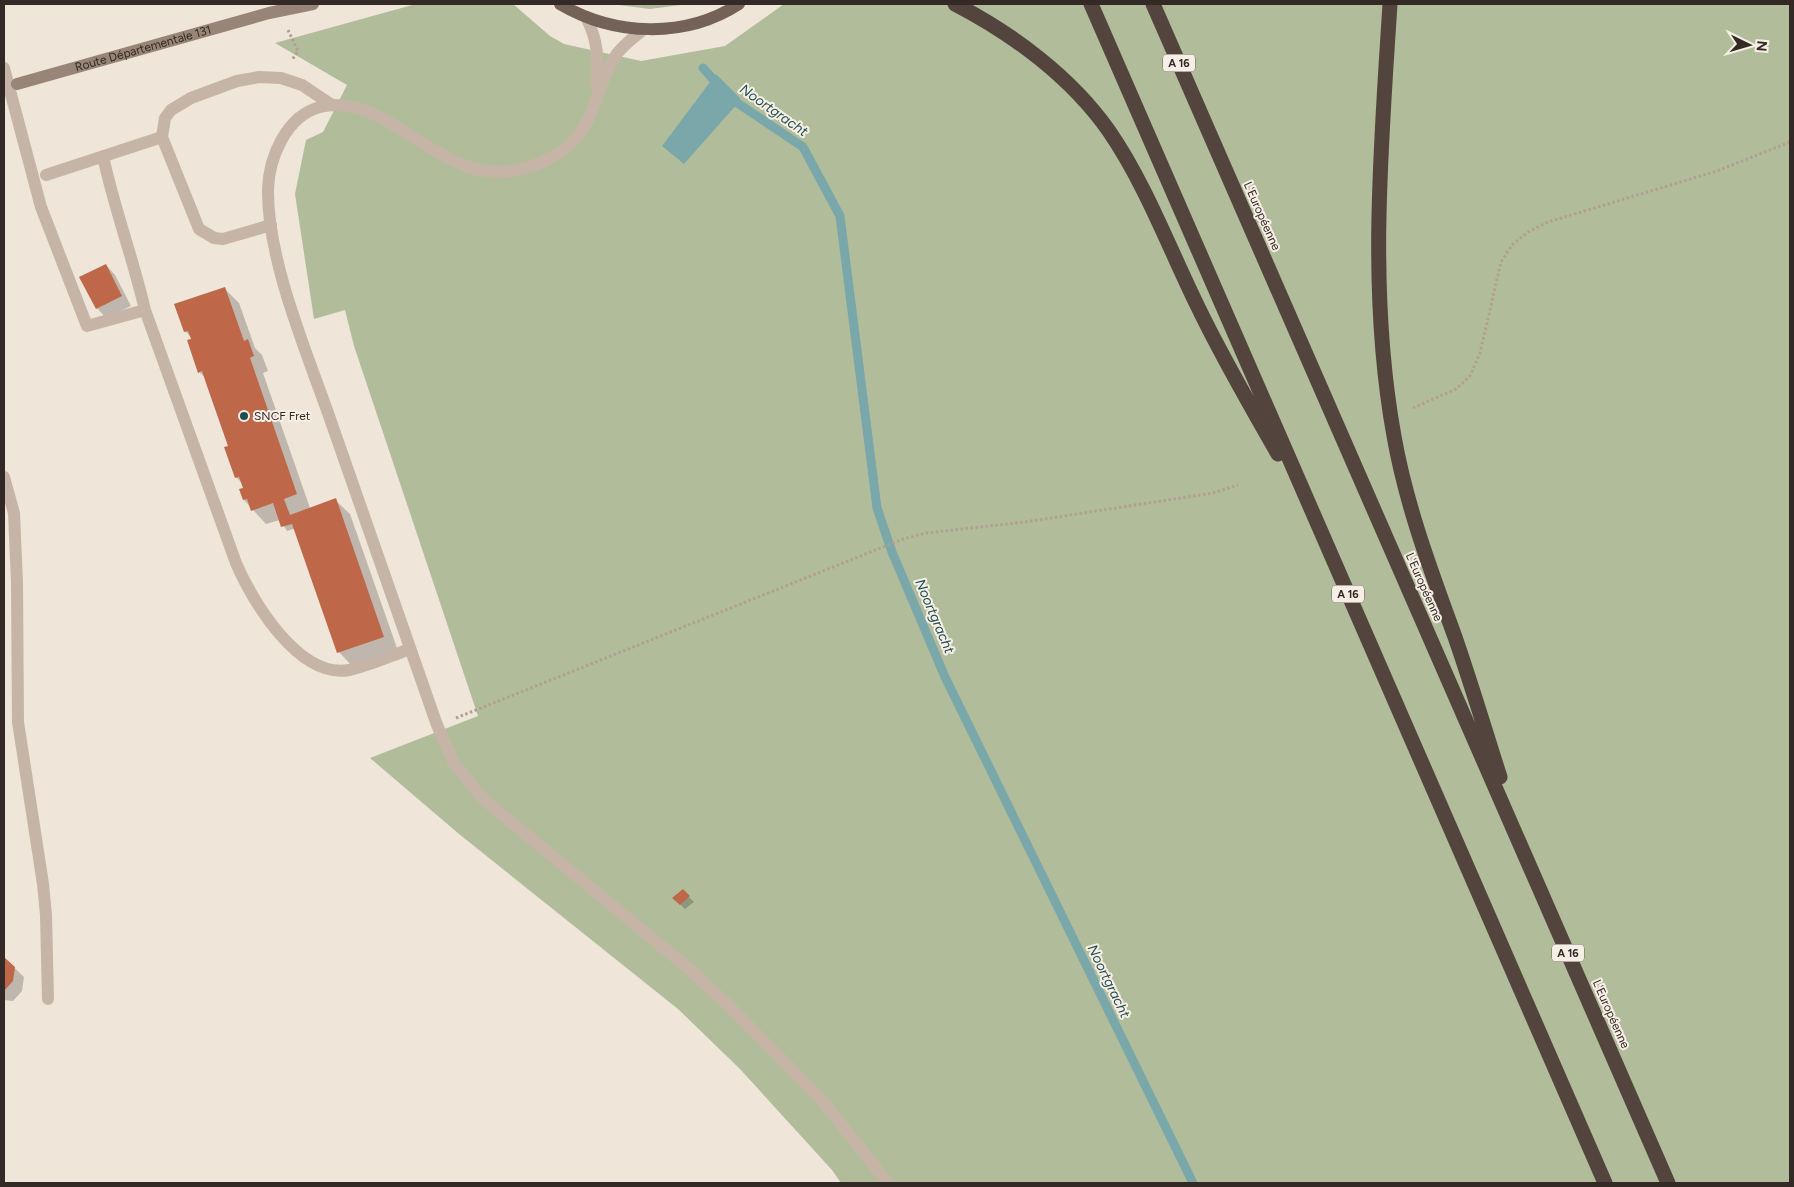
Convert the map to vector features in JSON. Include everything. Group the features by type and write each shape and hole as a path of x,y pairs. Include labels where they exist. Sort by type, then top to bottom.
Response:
{"highway":[{"path":"955,4 1014,40 1047,65 1078,95 1108,129 1141,188 1228,365 1318,525"},
{"name":"A 16","path":"1091,4 1605,1183"},
{"name":"L'Européenne","path":"1153,4 1668,1183"},
{"path":"1160,4 1204,122"},
{"path":"1390,4 1378,255 1383,363 1392,428 1414,520 1530,865"}],"main road":[{"name":"Route Départementale 131","path":"269,14 291,4"},
{"name":"Route Départementale 131","path":"17,84 269,14 313,4"},
{"path":"560,4 586,17 614,26 644,29 692,24 719,15 739,4"}],"street":[{"path":"586,17 593,31 598,53 596,88 592,108"},
{"path":"644,29 617,54 583,129 557,154 536,165 495,172 480,171 456,162 356,107 332,105 309,111 298,119 278,147 269,175 271,225 283,281 298,329 437,725 454,763 482,798 688,968 727,1004 820,1098 888,1183"},
{"path":"4,68 41,207 87,326 145,310"},
{"path":"271,225 223,239 214,238 199,229 162,137 165,118 170,110 180,104 243,80 259,77 282,78 302,85 332,105"},
{"path":"46,175 162,137"},
{"path":"103,156 113,199 138,279 145,310 236,563 252,598 268,620 308,660 318,666 329,669 348,670 410,649"},
{"path":"4,477 14,513 18,583 18,722 41,866 46,916 48,999"}],"path":[{"path":"269,14 290,32 298,51 282,78"},
{"path":"1413,408 1456,389 1470,376 1480,353 1501,262 1512,245 1528,232 1548,222 1717,171 1790,142"},
{"path":"437,725 914,536 1026,522 1203,494 1238,485"}],"green space":[{"path":"416,4 513,4 550,36 564,44 641,61 725,46 784,4 1790,4 1790,1183 841,1183 832,1170 740,1069 678,1009 459,834 370,758 478,716 354,346 345,310 314,319 295,194 306,140 323,132 347,85 275,43"},
{"path":"611,4 688,4 650,9"}],"water":[{"path":"716,74 740,98 738,103 684,164 662,146"}],"building":[{"path":"106,264 122,296 96,309 79,277"},
{"path":"225,287 244,341 248,339 254,356 250,358 297,494 284,499 290,515 336,498 384,637 337,653 292,524 281,527 273,503 251,511 247,499 243,500 239,489 243,488 239,477 235,478 224,447 228,446 202,371 198,373 187,340 191,339 188,331 184,332 174,304"},
{"path":"683,889 690,896 680,905 672,898"},
{"path":"4,957 15,967 13,981 4,991"}],"waterway":[{"name":"Noortgracht","path":"703,68 721,88"},
{"name":"Noortgracht","path":"730,98 803,147 840,216 877,508 892,552 945,677 1193,1183"}],"place":[{"name":"SNCF Fret","path":"244,416"}]}
